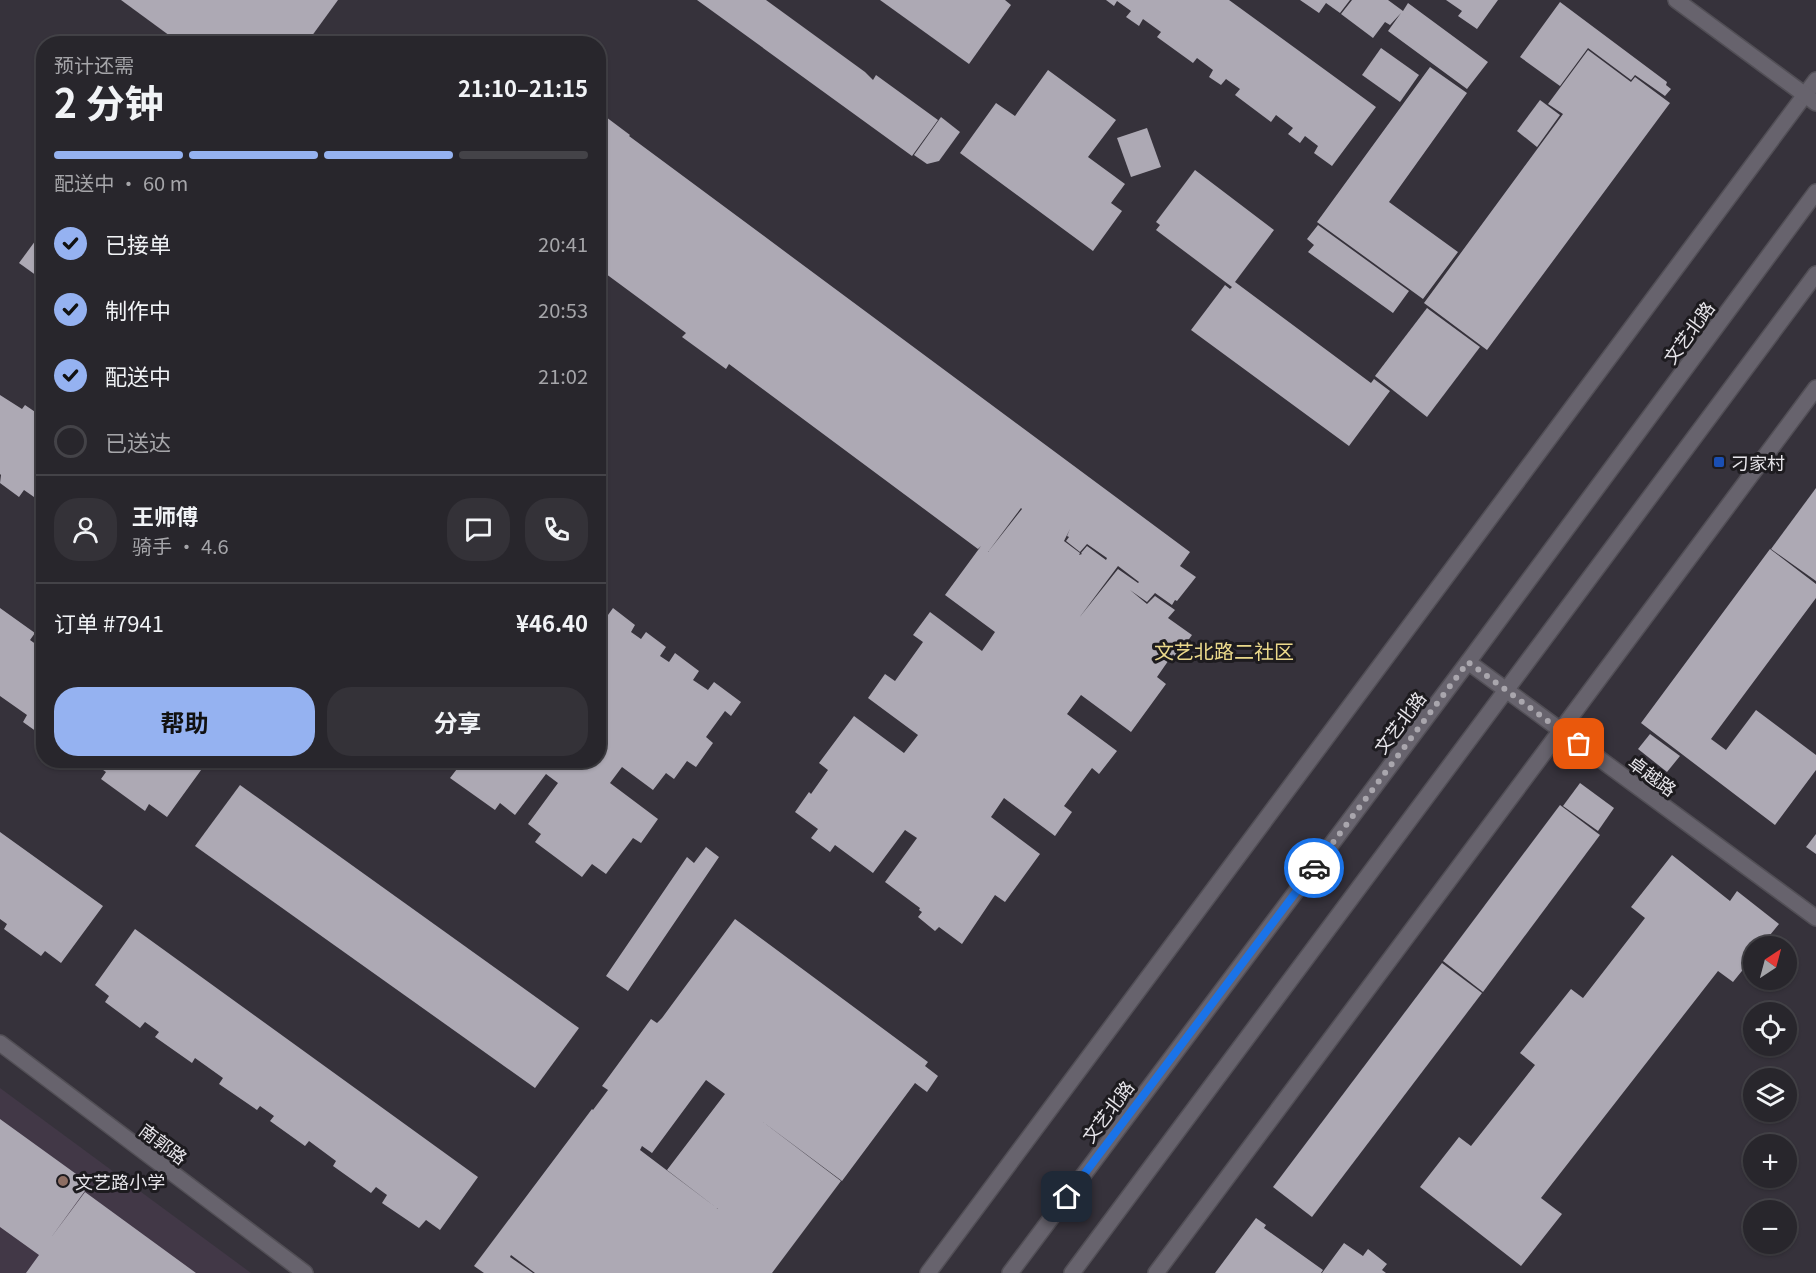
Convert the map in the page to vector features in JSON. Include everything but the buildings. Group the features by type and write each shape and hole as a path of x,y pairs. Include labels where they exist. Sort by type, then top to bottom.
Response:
{"street":[{"path":"1676,0 1811,99"},
{"path":"928,1273 1811,99 1816,80"},
{"name":"文艺北路","path":"1010,1273 1468,662 1816,192"},
{"path":"1072,1273 1816,274"},
{"path":"1156,1273 1816,388"},
{"name":"卓越路","path":"1468,662 1816,918"},
{"name":"南郭路","path":"0,1043 305,1273"}],"shaded area":[{"name":"文艺路小学","path":"0,1088 251,1273 0,1273"}],"way so far":[{"path":"1314,868 1468,662 1579,744"}],"place":[{"name":"刁家村","path":"1719,462"},
{"name":"文艺路小学","path":"63,1181"}],"district":[{"name":"文艺北路二社区","path":"1224,650"}],"route":[{"path":"1067,1197 1314,868"}]}
